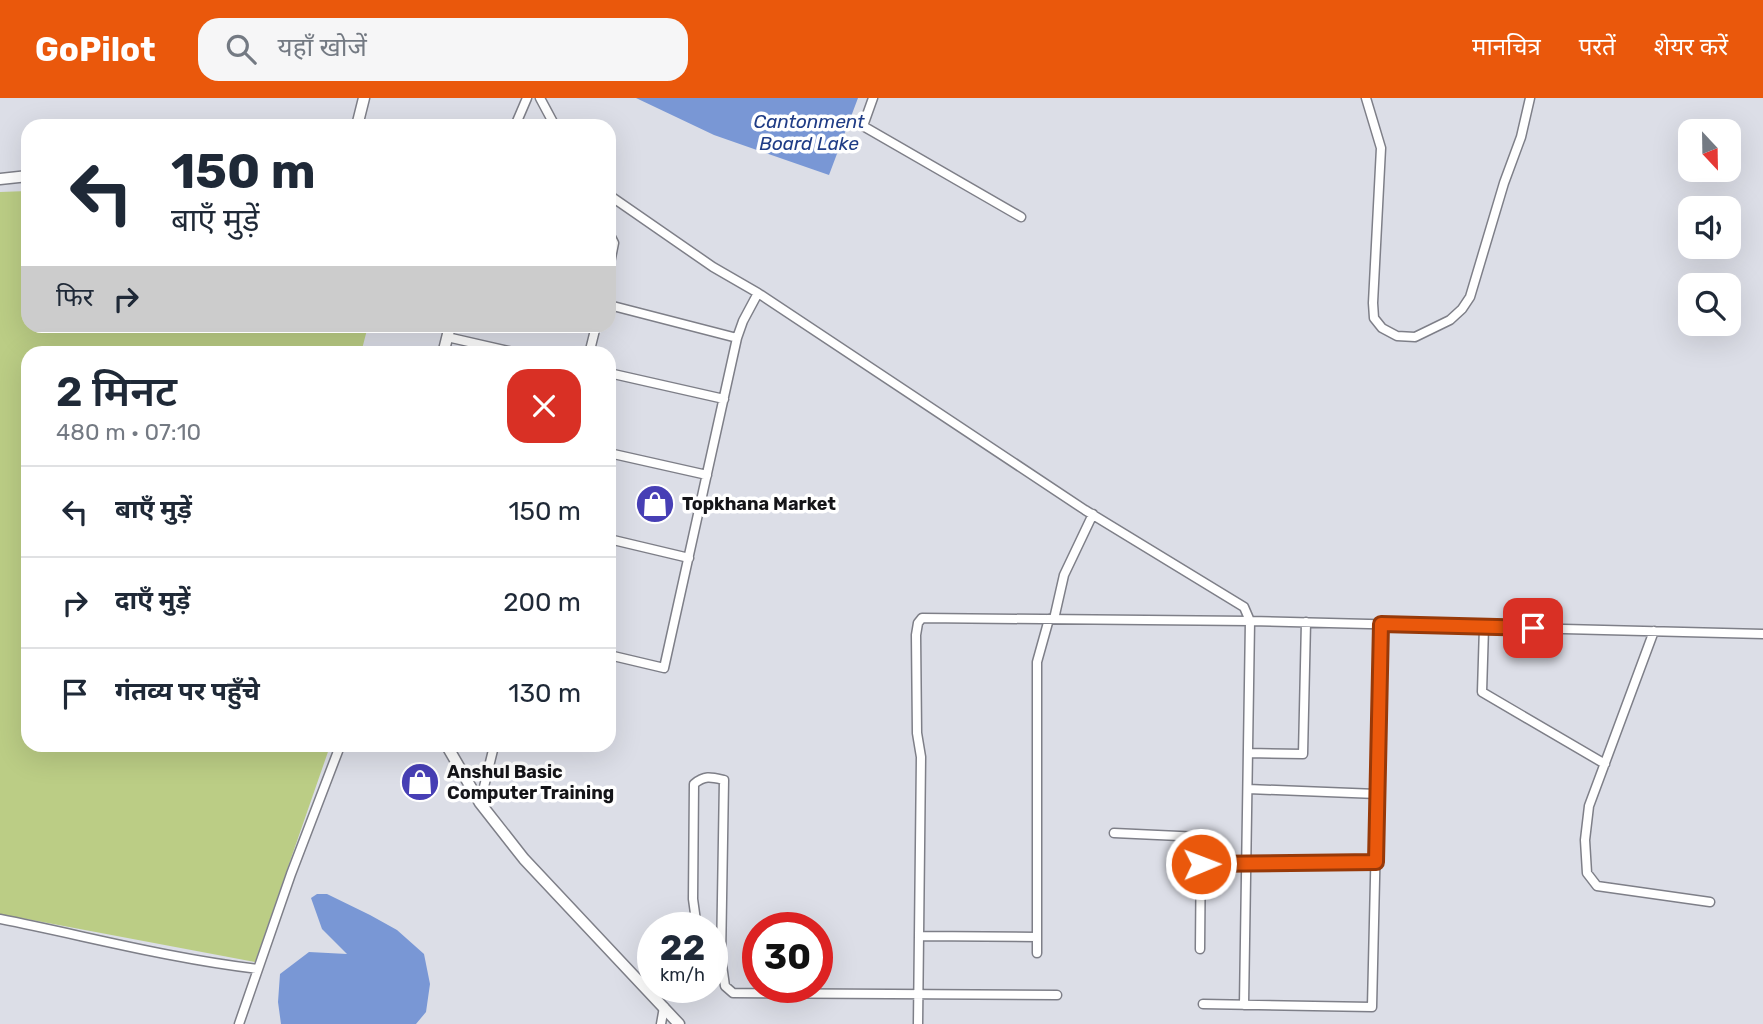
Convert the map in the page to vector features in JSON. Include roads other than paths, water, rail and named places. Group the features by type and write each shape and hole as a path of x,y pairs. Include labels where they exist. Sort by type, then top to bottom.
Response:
{"street":[{"path":"359,119 364,98"},
{"path":"518,119 527,98"},
{"path":"540,98 551,119"},
{"path":"873,98 863,126 1021,217"},
{"path":"1366,98 1381,148 1374,318 1382,328 1397,336 1415,337 1450,320 1470,297 1504,183 1521,137 1530,98"},
{"path":"0,179 21,177"},
{"path":"616,200 713,267 758,293 1093,514 1244,607 1250,621 1244,1004"},
{"path":"616,657 664,668 737,338 758,293"},
{"path":"616,307 737,338"},
{"path":"445,346 448,333"},
{"path":"447,337 487,346"},
{"path":"616,375 723,399"},
{"path":"616,455 707,475"},
{"path":"1037,953 1037,662 1064,575 1093,514"},
{"path":"616,541 689,558"},
{"path":"918,1024 921,757 917,733 916,635 918,623 922,618 1306,622 1763,634"},
{"path":"1248,753 1303,754 1306,622"},
{"path":"1203,1004 1372,1007 1381,624"},
{"path":"1485,627 1482,692 1605,764"},
{"path":"1654,631 1589,806 1585,840 1587,873 1597,886 1710,902"},
{"path":"239,1024 291,874 338,752"},
{"path":"450,752 480,803 524,859 680,1024"},
{"path":"480,803 493,752"},
{"path":"694,912 692,899 694,783 702,778 712,777 724,780 722,912"},
{"path":"1248,789 1377,794"},
{"path":"1114,833 1201,837 1200,949"},
{"path":"1201,864 1376,862"},
{"path":"0,919 123,945 258,969"},
{"path":"919,936 1037,937"},
{"path":"728,989 733,993 1057,995"},
{"path":"661,1024 664,1007"}],"water":[{"name":"Cantonment Board Lake","path":"636,98 858,98 829,175 714,135"},
{"path":"317,894 327,894 397,930 424,954 430,984 426,1012 416,1024 281,1024 278,1002 280,974 309,952 347,954 322,929 311,898"}],"place":[{"name":"Topkhana Market","path":"655,504"},
{"name":"Anshul Basic Computer Training","path":"420,782"}]}
